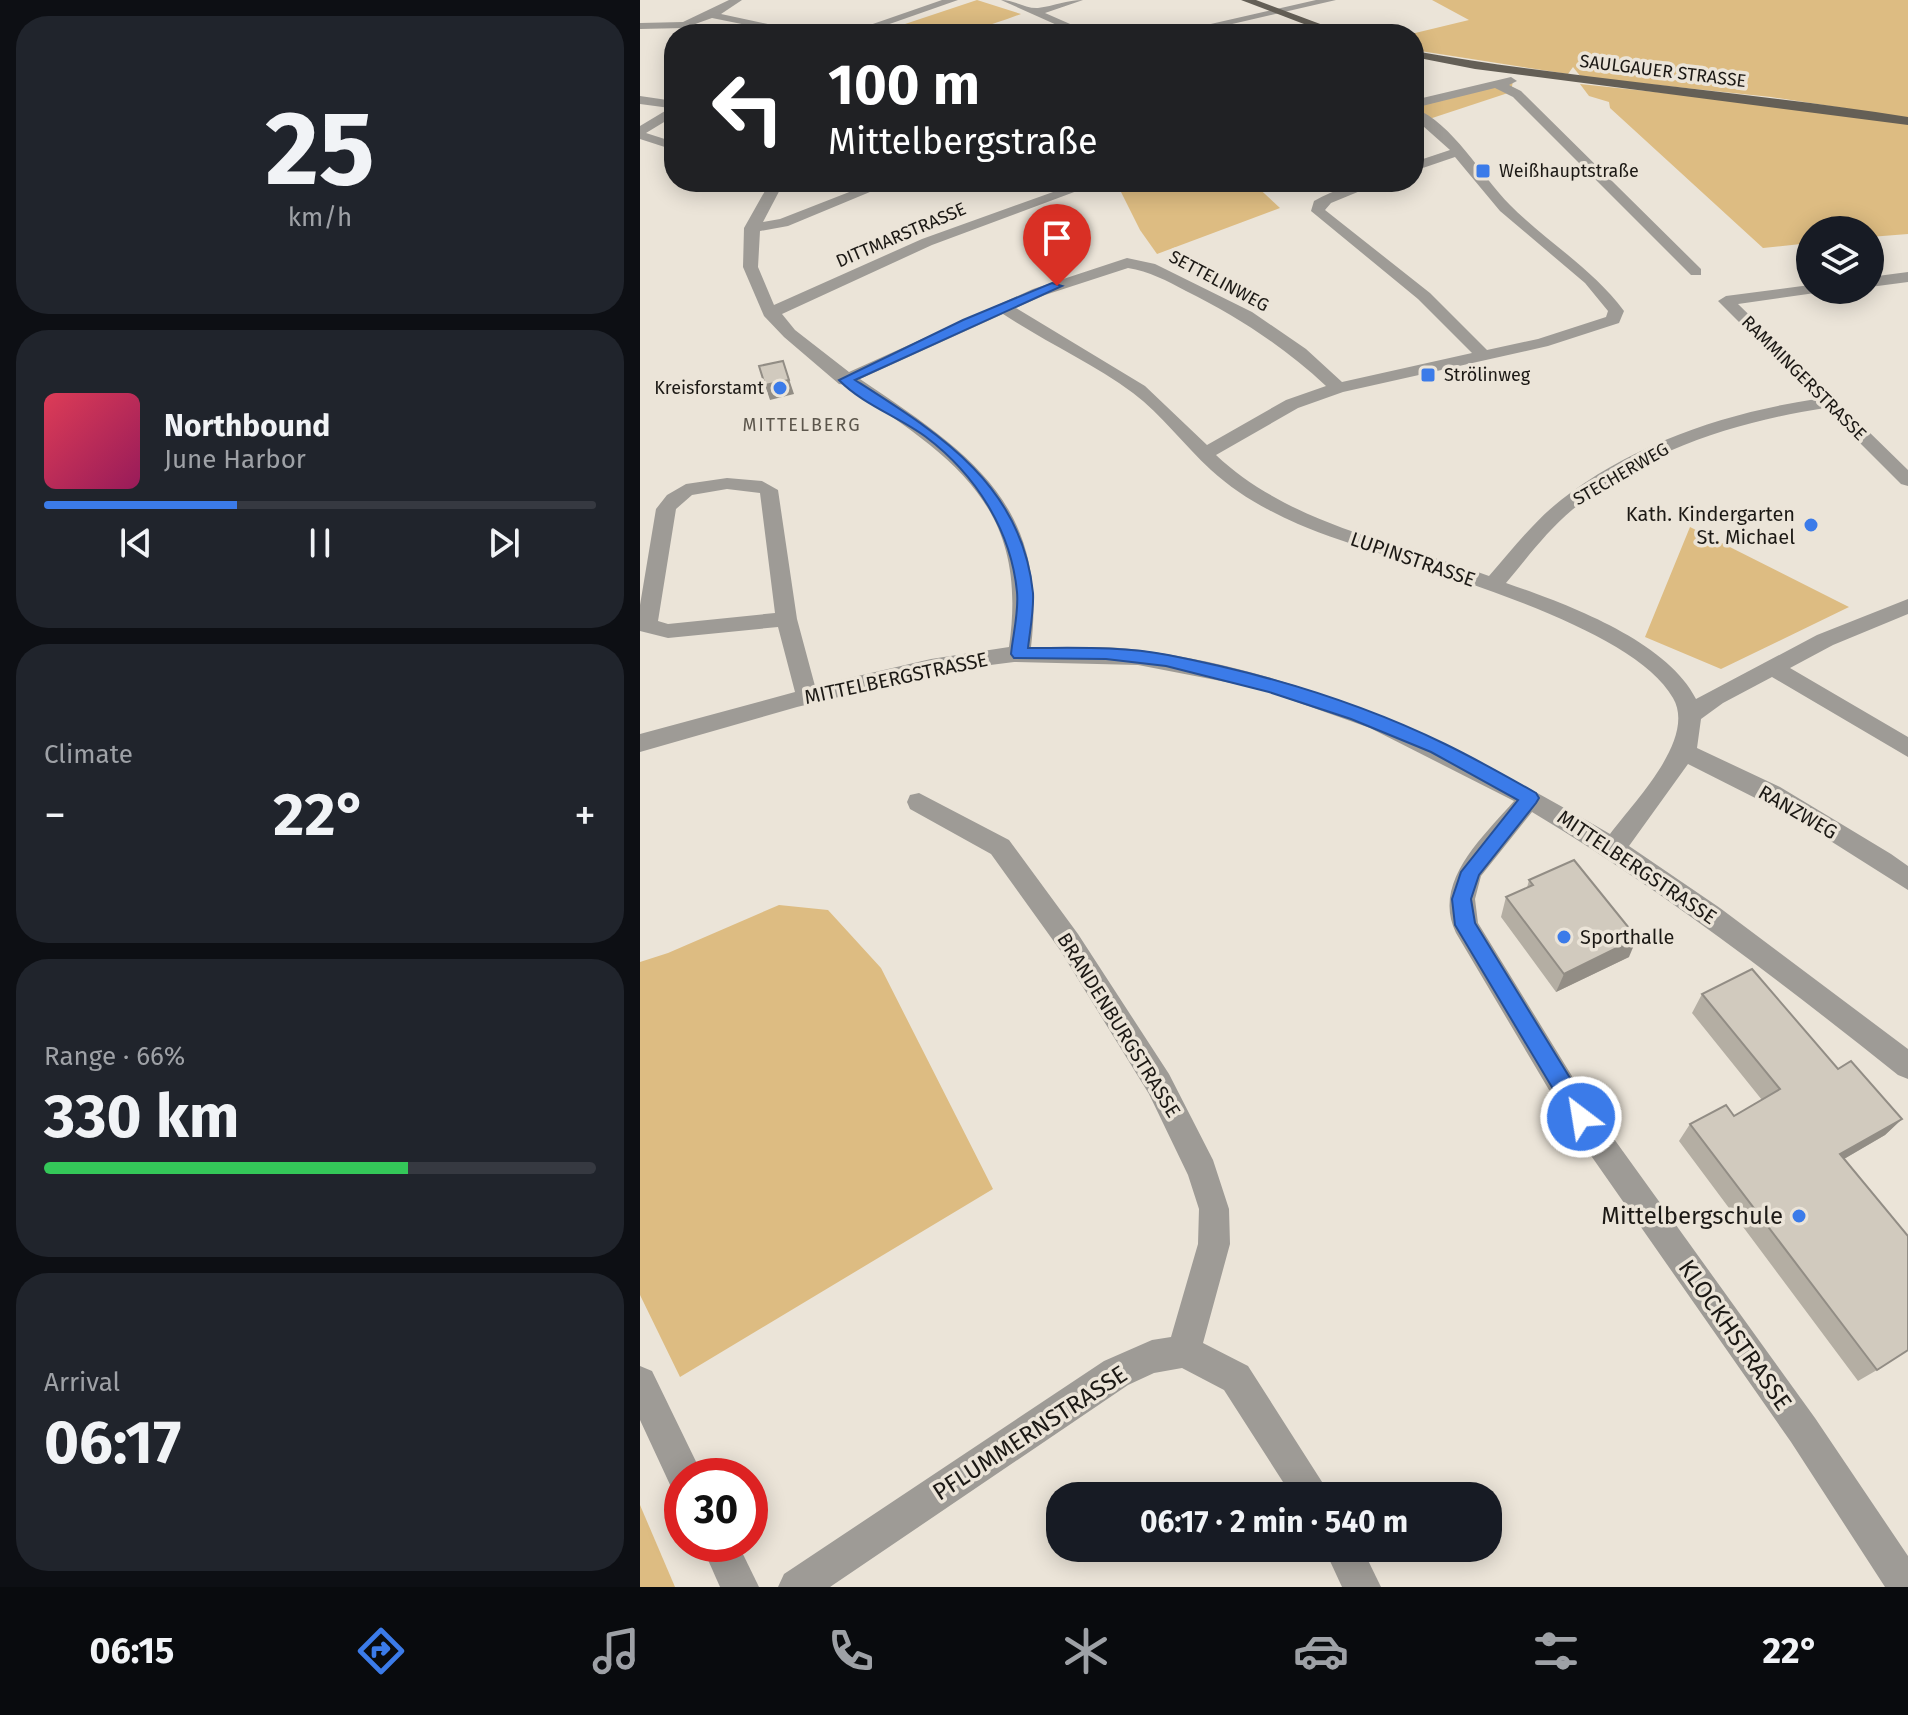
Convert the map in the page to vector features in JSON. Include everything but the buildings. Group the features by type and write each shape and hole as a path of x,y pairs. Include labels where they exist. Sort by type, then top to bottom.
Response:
{"main road":[{"path":"1246,0 1312,24"},
{"name":"SAULGAUER STRASSE","path":"1424,55 1595,81 1824,107 1908,121"}],"street":[{"path":"687,24 737,0"},
{"path":"880,24 953,0"},
{"path":"1006,0 1063,24"},
{"path":"1035,12 1078,0"},
{"path":"1221,24 1331,0"},
{"path":"711,15 757,24"},
{"path":"640,26 664,25"},
{"path":"1424,101 1495,83 1522,81"},
{"path":"1495,83 1517,94 1696,272"},
{"path":"640,100 664,106"},
{"path":"640,133 664,115"},
{"path":"1206,453 1292,404 1338,388 1484,356 1613,320 1616,311 1590,280 1505,208 1435,127 1424,119"},
{"path":"640,133 664,142"},
{"path":"1424,164 1457,152"},
{"path":"771,192 751,228 749,244 754,280 770,313 800,345 845,380 932,435 965,466 993,499 1009,530 1021,566 1025,596 1019,654"},
{"path":"751,228 783,223 862,192"},
{"name":"DITTMARSTRASSE","path":"770,313 927,242 1066,192"},
{"path":"1348,192 1319,204 1318,211 1424,296 1484,356"},
{"name":"SETTELINWEG","path":"845,380 1003,307 1112,266 1136,263 1150,267 1256,321 1300,353 1338,388"},
{"path":"1884,280 1908,277"},
{"name":"RAMMINGERSTRASSE","path":"1796,292 1726,301 1908,480"},
{"name":"LUPINSTRASSE","path":"1003,307 1090,356 1162,408 1243,487 1307,521 1492,586 1607,634 1653,661 1671,677 1684,695 1690,715"},
{"name":"STECHERWEG","path":"1492,586 1567,505 1647,456 1745,420 1828,402"},
{"path":"786,619 668,631 647,626 666,509 674,499 696,487 746,483 758,484 769,490 786,619 807,696"},
{"path":"1613,849 1684,752 1690,715 1715,697 1825,640 1908,606"},
{"path":"1886,614 1908,629"},
{"name":"MITTELBERGSTRASSE","path":"640,743 807,696 926,667 1019,654 1106,653 1166,660 1271,686 1357,714 1437,748 1530,798 1613,849 1720,922 1908,1066"},
{"path":"1773,668 1908,748"},
{"name":"RANZWEG","path":"1684,752 1722,768 1805,815 1875,856 1908,880"},
{"name":"KLOCKHSTRASSE","path":"1530,798 1470,872 1462,899 1465,925 1581,1117 1803,1430 1907,1587"},
{"name":"BRANDENBURGSTRASSE","path":"919,802 1000,847 1015,865 1069,942 1143,1059 1189,1143 1214,1209 1214,1244 1184,1351"},
{"path":"1184,1351 1236,1378 1304,1482"},
{"name":"PFLUMMERNSTRASSE","path":"797,1587 1116,1373 1152,1357 1184,1351"},
{"path":"640,1383 676,1458"},
{"path":"728,1562 740,1587"},
{"path":"1349,1562 1362,1587"}],"shaded area":[{"path":"977,0 1021,14 992,24 905,24"},
{"path":"1432,0 1908,0 1908,118 1771,97 1581,77 1573,67 1568,74 1424,52 1424,31 1469,20"},
{"path":"1513,81 1511,92 1424,121 1424,103"},
{"path":"1580,84 1843,112 1908,123 1908,234 1884,236 1884,216 1796,216 1796,244 1763,248 1610,108 1609,102 1589,96"},
{"path":"1121,192 1263,192 1280,208 1157,254 1140,230"},
{"path":"1690,527 1849,607 1721,669 1645,637"},
{"path":"779,905 828,910 881,968 993,1189 680,1377 640,1295 640,962"},
{"path":"640,1505 675,1587 640,1587"}],"place":[{"name":"Weißhauptstraße","path":"1483,171"},
{"name":"Strölinweg","path":"1428,375"},
{"name":"Kreisforstamt","path":"780,388"},
{"name":"Kath. Kindergarten St. Michael","path":"1811,525"},
{"name":"Sporthalle","path":"1564,937"},
{"name":"Mittelbergschule","path":"1799,1216"}],"district":[{"name":"MITTELBERG","path":"802,425"}],"route":[{"path":"1057,286 845,380 932,435 965,466 993,499 1009,530 1021,566 1025,596 1019,654 1106,653 1166,660 1271,686 1357,714 1437,748 1480,768 1530,798 1470,872 1462,899 1465,925 1581,1117"}]}
